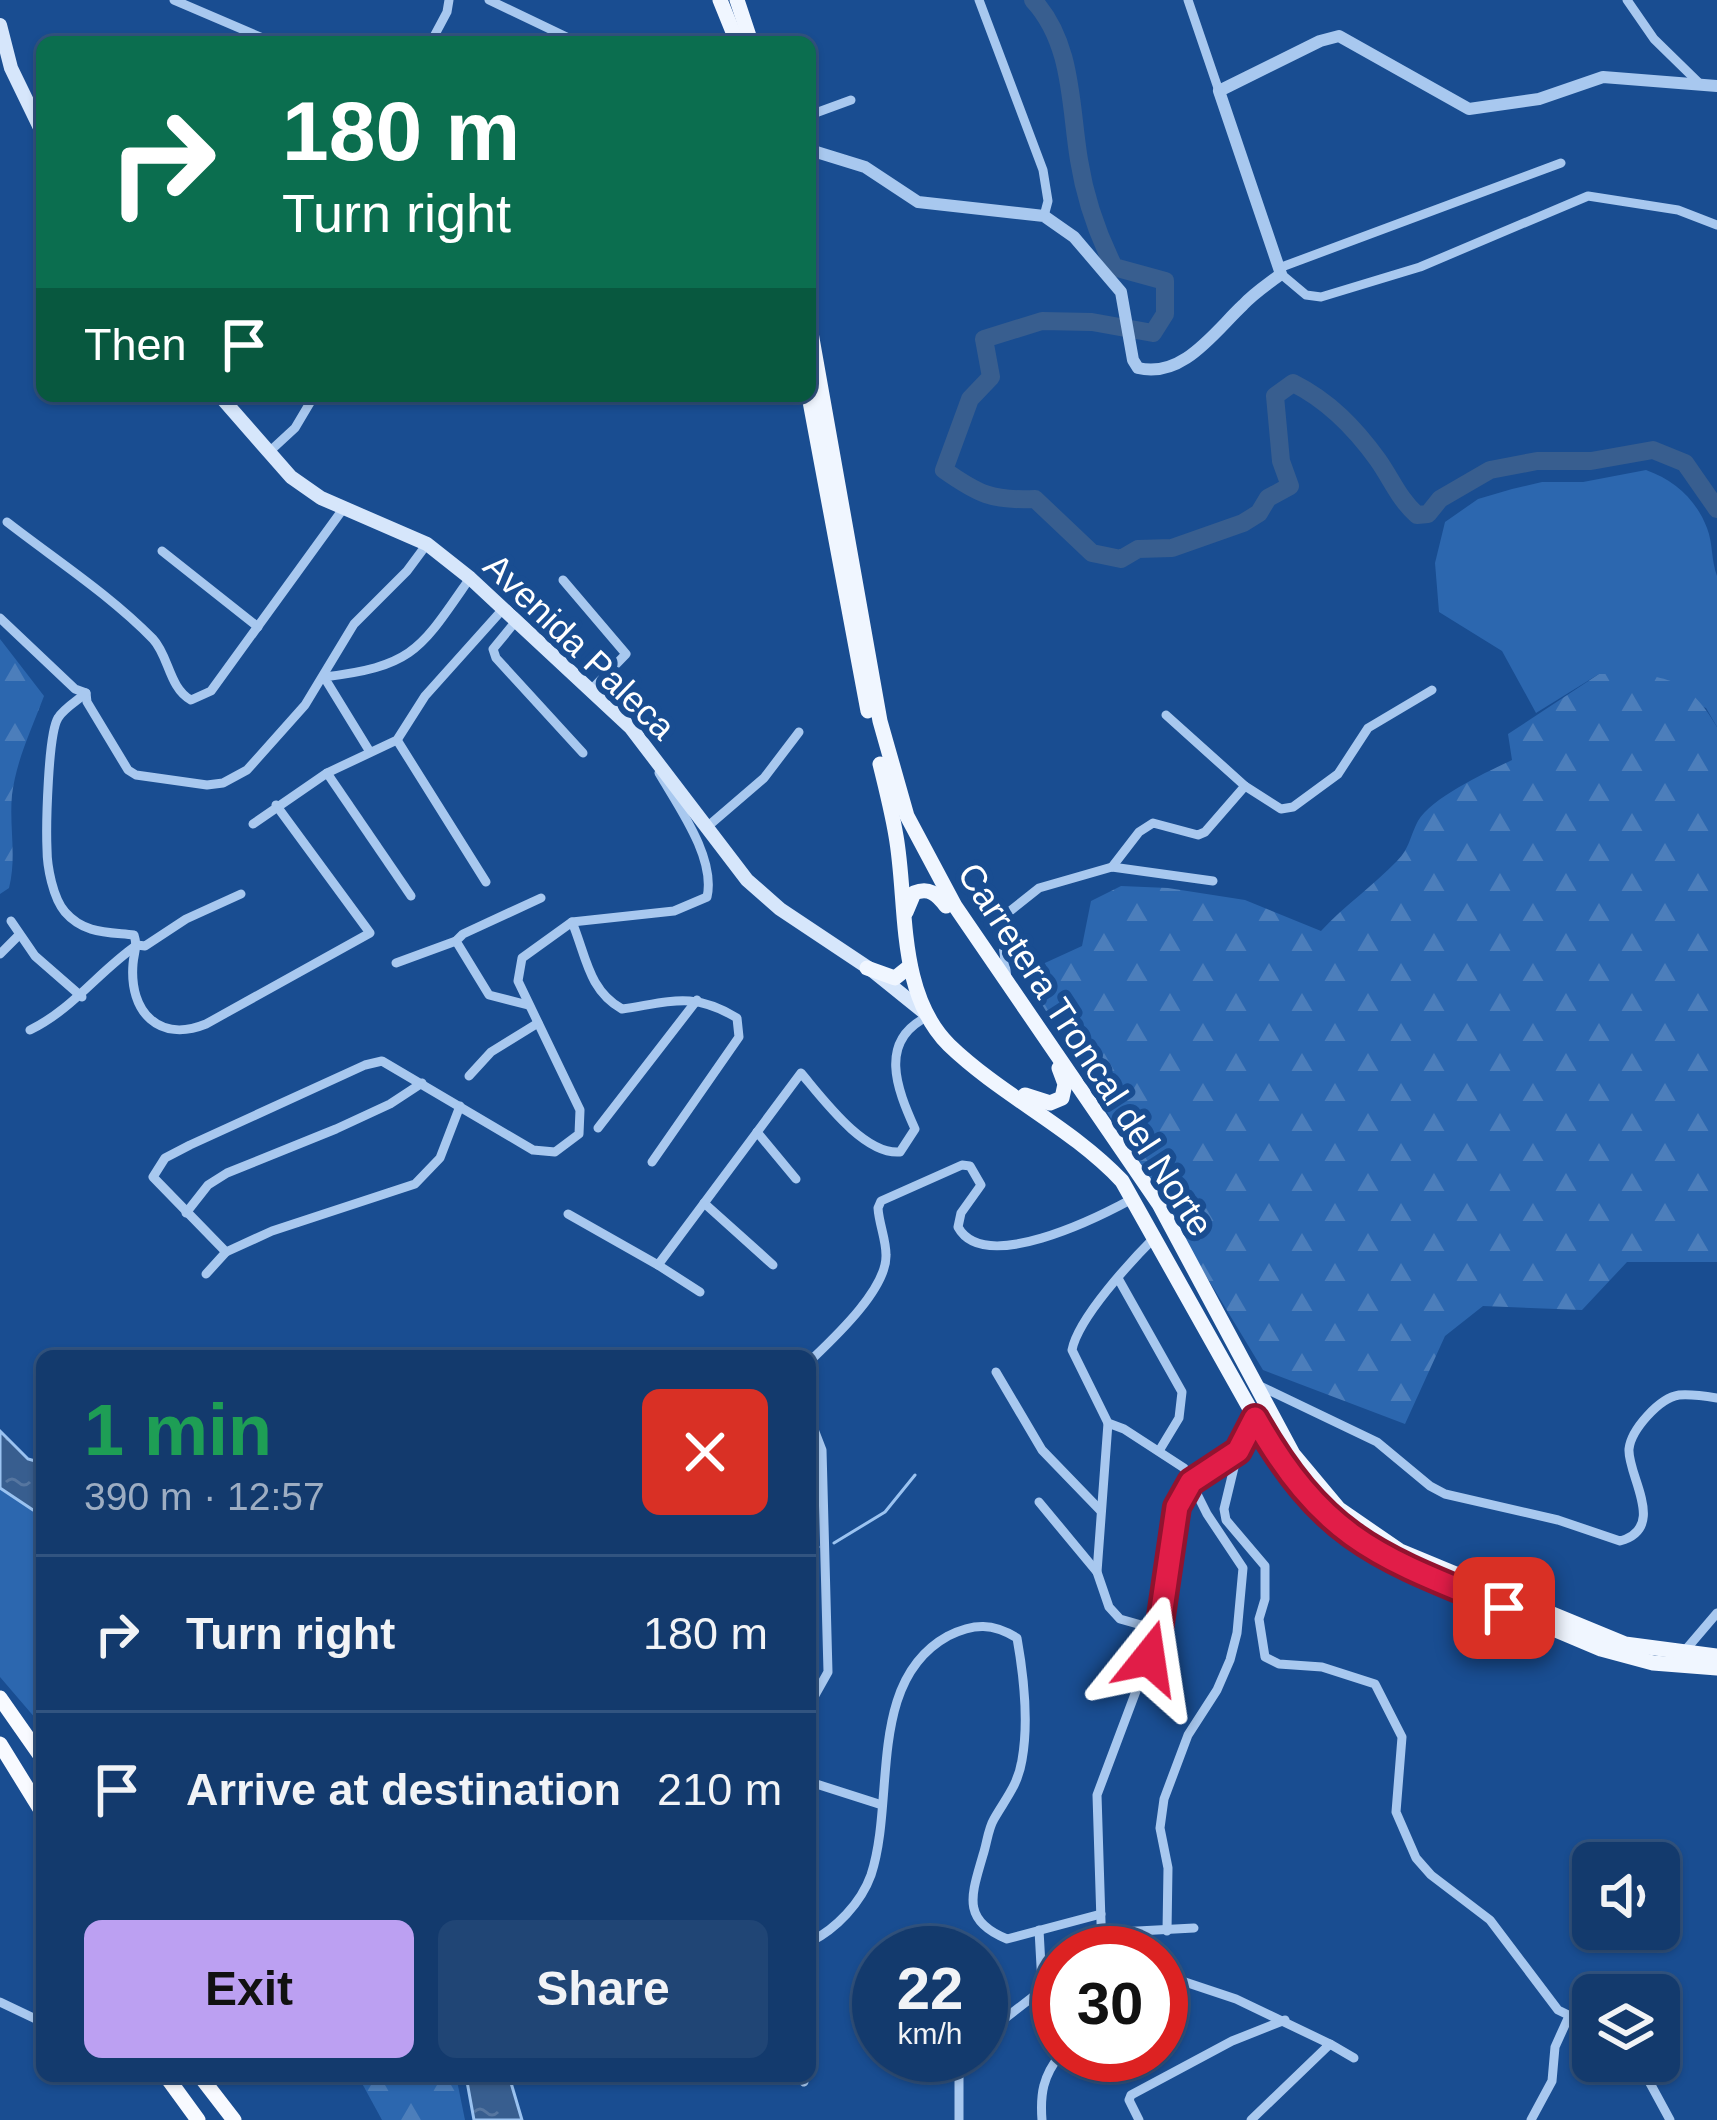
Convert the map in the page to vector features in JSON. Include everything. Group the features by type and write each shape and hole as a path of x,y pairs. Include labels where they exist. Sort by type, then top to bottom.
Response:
{"highway":[{"path":"0,1698 36,1749"},
{"path":"0,1744 36,1801"},
{"path":"170,2082 198,2120"},
{"path":"205,2082 235,2120"}],"main road":[{"path":"721,0 735,36"},
{"path":"737,0 749,36"},
{"path":"0,25 11,68 36,120"},
{"name":"Carretera Troncal del Norte","path":"816,361 880,721 893,776 935,874 1159,1204 1304,1470 1364,1530 1424,1563 1625,1645 1717,1656"},
{"name":"Avenida Paleca","path":"228,402 291,477 343,509 427,544 470,578 631,728 747,880 929,1016"},
{"name":"Carretera Troncal del Norte","path":"810,402 868,712 897,836 910,966 929,1016 948,1043 1093,1152 1122,1181 1255,1418 1306,1494 1370,1550 1601,1649 1652,1663 1717,1668"},
{"path":"905,916 914,893 927,890 938,896 1028,1014"},
{"path":"867,968 895,978 910,966"},
{"path":"1010,1091 1050,1103 1065,1094 1063,1077 1044,1035"}],"street":[{"path":"173,0 258,36"},
{"path":"434,36 449,0"},
{"path":"488,0 564,36"},
{"path":"979,0 1043,170 1048,201 1044,216"},
{"path":"1188,0 1281,271 1306,295 1321,297 1420,267 1588,196 1678,211 1717,225"},
{"path":"1627,0 1654,39 1698,82"},
{"path":"1219,91 1320,41 1340,36 1469,109 1540,99 1603,77 1717,86"},
{"path":"816,114 851,100"},
{"path":"816,152 865,167 918,202 1044,216 1074,237 1120,292 1132,355 1143,370 1187,358 1281,271 1561,164"},
{"path":"269,452 295,428 310,402"},
{"path":"7,522 158,643 185,698 202,698 211,692 343,509"},
{"path":"86,693 128,770 150,778 223,783 247,770 305,705 354,624 407,572 427,544"},
{"path":"162,550 258,627"},
{"path":"324,677 382,668 404,658 431,635 470,578"},
{"path":"563,580 626,654 591,690"},
{"path":"254,824 327,773 397,740 424,696 503,609"},
{"path":"0,618 75,689 86,693"},
{"path":"515,621 493,649 496,658 583,753"},
{"path":"324,677 370,752"},
{"path":"1166,716 1245,785 1281,809 1293,807 1338,774 1368,728 1432,690"},
{"path":"86,693 57,718 50,749 46,852 63,911 95,933 134,935 134,978 144,1010 166,1031 184,1033 368,936 371,929 276,805"},
{"path":"226,1252 153,1177 165,1159 365,1065 382,1061 533,1150 555,1152 579,1133 580,1110 518,981 522,958 572,922 674,911 707,897 710,885 702,855 631,728"},
{"path":"707,826 764,778 799,732"},
{"path":"397,740 486,882"},
{"path":"327,773 410,896"},
{"path":"1112,867 1139,832 1153,823 1198,835 1205,832 1245,785"},
{"path":"1008,985 1001,926 1005,915 1040,888 1112,867 1213,881"},
{"path":"30,1030 56,1018 137,945 145,946 186,919 241,894"},
{"path":"397,963 457,941 541,898"},
{"path":"11,921 34,956 82,997"},
{"path":"572,922 595,987 622,1009 670,998 697,1000 737,1018 739,1037 652,1162"},
{"path":"0,954 19,935"},
{"path":"457,941 489,994 528,1004"},
{"path":"598,1128 697,1000"},
{"path":"658,1265 802,1073 842,1122 886,1151 900,1152 915,1129 895,1080 899,1050 912,1024 929,1016"},
{"path":"469,1076 490,1052 538,1024"},
{"path":"186,1213 208,1185 227,1173 336,1129 422,1083"},
{"path":"206,1274 226,1252 272,1231 415,1184 440,1158 460,1106"},
{"path":"757,1132 796,1179"},
{"path":"816,1355 851,1318 884,1270 886,1253 878,1208 902,1191 962,1165 970,1166 981,1185 961,1213 958,1227 980,1247 1065,1230 1132,1199"},
{"path":"704,1203 773,1265"},
{"path":"568,1214 700,1292"},
{"path":"1097,1572 1108,1423 1072,1350 1076,1335 1156,1236"},
{"path":"1119,1280 1182,1392 1179,1418 1159,1451"},
{"path":"996,1372 1042,1450 1100,1510"},
{"path":"1253,1383 1377,1442 1445,1494 1558,1520 1620,1541 1640,1527 1643,1499 1630,1464 1633,1435 1668,1398 1717,1398"},
{"path":"1255,1418 1238,1451 1224,1509 1226,1520 1265,1566 1265,1599 1259,1619 1265,1658 1279,1664 1322,1667 1376,1684 1402,1737 1396,1812 1416,1858 1490,1920 1558,2010 1572,2017"},
{"path":"1108,1423 1184,1468 1243,1568 1238,1633 1230,1660 1188,1735 1164,1798 1160,1828 1168,1868 1167,1926"},
{"path":"816,1434 822,1450 828,1672 816,1693"},
{"path":"1102,1926 1097,1795 1159,1630 1177,1507 1191,1482 1238,1451"},
{"path":"1040,1502 1097,1572 1109,1606 1120,1619 1159,1630"},
{"path":"1682,1654 1717,1613"},
{"path":"816,1939 859,1899 871,1876 887,1748 913,1665 927,1648 958,1631 989,1624 1017,1638 1024,1692 1023,1758 1014,1792 991,1823 972,1906 978,1922 1007,1939 1032,1932"},
{"path":"816,1783 881,1805"},
{"path":"1064,1926 1102,1920"},
{"path":"1102,1920 1108,1926"},
{"path":"1188,1929 1193,1928"},
{"path":"1188,1984 1285,2020 1354,2058"},
{"path":"1008,2017 1032,1998"},
{"path":"0,2002 36,2019"},
{"path":"1532,2120 1552,2081 1555,2047 1569,2016"},
{"path":"1138,2120 1129,2100 1132,2096 1232,2041 1285,2020"},
{"path":"1251,2120 1330,2044"},
{"path":"958,2120 959,2082"},
{"path":"1042,2120 1044,2082"},
{"path":"1649,2082 1670,2120"}],"green space":[{"path":"1646,470 1683,492 1709,534 1717,576 1717,727 1706,708 1599,674 1536,713 1502,651 1439,612 1435,563 1445,522 1478,499 1512,489"},
{"path":"0,639 44,696 14,782 11,876 9,888 0,894"},
{"path":"1599,674 1653,676 1681,686 1717,727 1717,1262 1627,1262 1582,1310 1483,1306 1445,1336 1405,1424 1263,1370 1023,973 1082,946 1091,901 1121,886 1245,900 1321,931 1401,856 1418,821 1435,803 1512,760 1508,734"},
{"path":"0,1488 36,1510 36,1719 0,1677"},
{"path":"361,2082 457,2082 465,2120 382,2120"}],"water":[{"path":"0,1431 36,1461 36,1510 0,1488"},
{"path":"467,2082 511,2082 522,2120 474,2120"}],"waterway":[{"path":"1033,0 1063,55 1082,174 1102,241 1114,267 1165,281 1165,314 1153,333 1092,322 1042,321 984,339 991,377 970,399 944,470 986,494 1035,499 1092,553 1121,559 1138,549 1172,548 1243,523 1259,513 1268,498 1290,486 1281,461 1275,396 1293,383 1350,426 1417,515 1428,514 1440,499 1490,470 1653,450 1685,463 1717,509"},
{"path":"834,1543 885,1512 915,1475"}],"route":[{"path":"1149,1658 1166,1594 1177,1507 1191,1482 1238,1451 1255,1418 1293,1479 1318,1508 1370,1550 1504,1608"}]}
